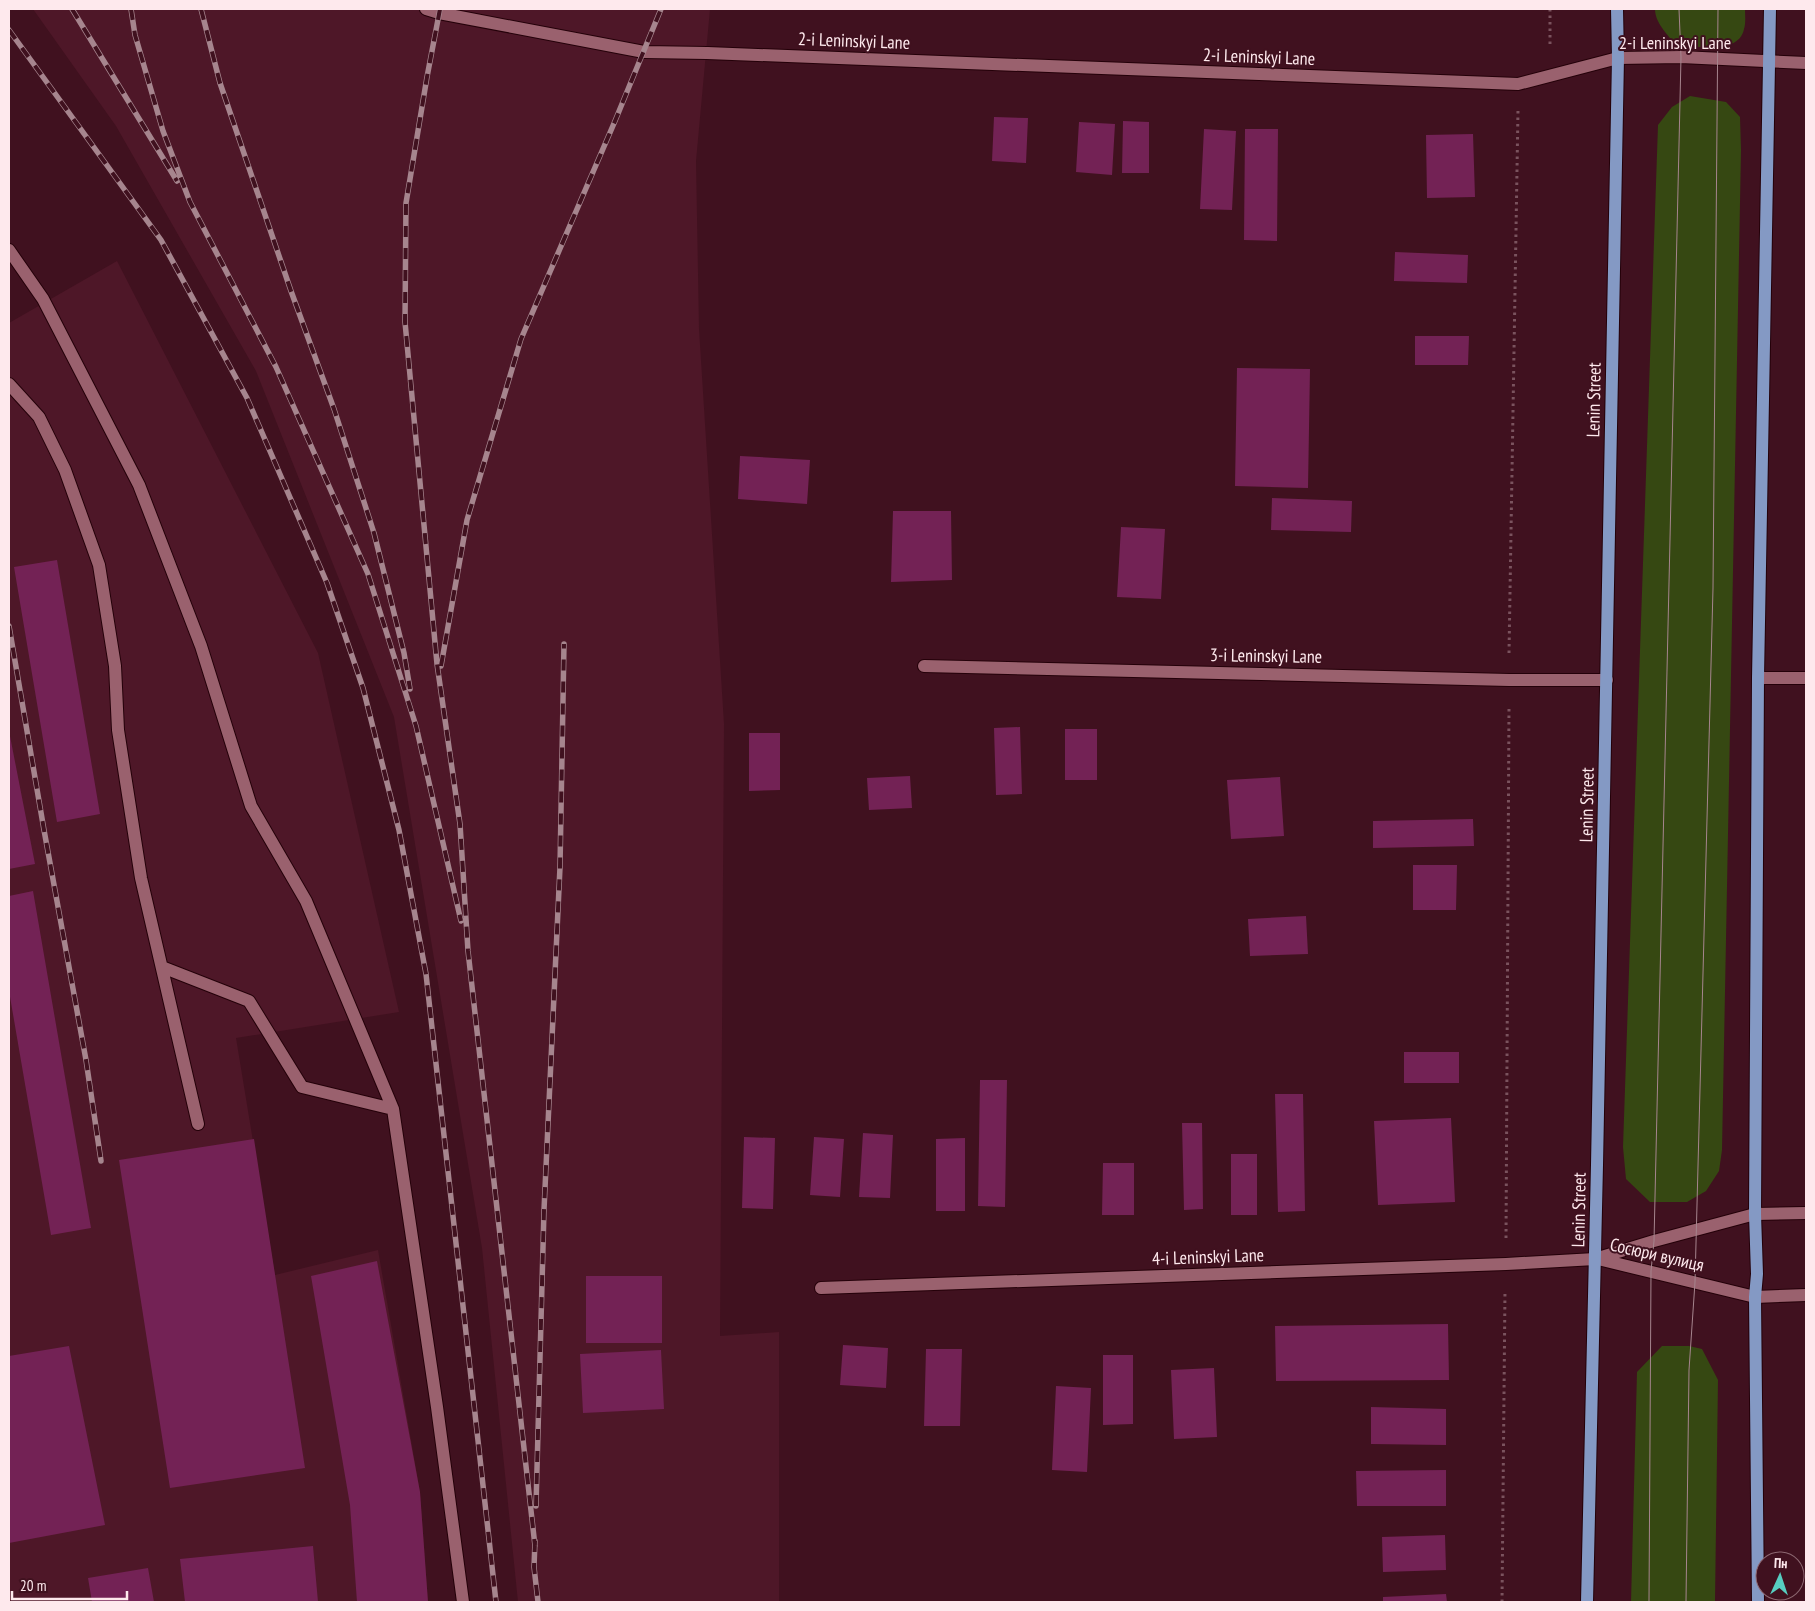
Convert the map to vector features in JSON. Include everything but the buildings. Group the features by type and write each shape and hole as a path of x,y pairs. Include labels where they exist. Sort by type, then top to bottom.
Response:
{"main road":[{"name":"Lenin Street","path":"1587,1602 1607,680 1618,9"},
{"path":"1758,1602 1755,1296 1757,1274 1755,1214 1758,678 1770,9"}],"street":[{"name":"2-i Leninskyi Lane","path":"426,9 644,52 1518,84 1618,58 1681,57 1806,63"},
{"path":"9,250 43,299 138,485 200,646 251,806 306,901 393,1109 464,1602"},
{"path":"9,384 39,417 65,470 99,565 115,666 118,730 141,878 198,1124"},
{"name":"3-i Leninskyi Lane","path":"924,666 1509,680 1607,680"},
{"path":"1758,678 1806,678"},
{"path":"162,967 249,1001 302,1087 393,1109"},
{"name":"Сосюри вулиця","path":"1595,1259 1755,1214 1806,1213"},
{"name":"Сосюри вулиця","path":"1595,1259 1755,1296 1806,1295"},
{"name":"4-i Leninskyi Lane","path":"821,1288 1506,1264 1595,1259"}],"path":[{"path":"1550,9 1550,76"},
{"path":"1502,1602 1509,680 1518,84"}],"shaded area":[{"path":"33,9 710,9 696,161 699,329 724,724 720,1336 779,1332 779,1602 518,1602 482,1248 394,717 256,371 116,126"},
{"path":"117,261 318,653 399,1012 236,1038 275,1275 378,1250 420,1492 428,1602 9,1602 9,323"}],"green space":[{"path":"1655,9 1745,9 1745,27 1740,37 1734,43 1726,46 1676,45 1657,19"},
{"path":"1690,96 1726,102 1740,117 1741,150 1722,1150 1719,1171 1706,1191 1687,1202 1650,1202 1626,1179 1623,1147 1658,125 1672,107"},
{"path":"1662,1346 1689,1346 1702,1349 1718,1380 1715,1602 1631,1602 1637,1372"}],"tram line":[{"path":"1649,1602 1651,1271 1654,1241 1681,57 1679,9"},
{"path":"1686,1602 1689,1370 1695,1282 1713,588 1718,9"}],"railway":[{"path":"72,9 177,181"},
{"path":"131,9 135,35 163,131 190,202 276,367 368,574 416,726 461,921"},
{"path":"201,9 220,83 291,291 334,409 374,533 404,653 410,689"},
{"path":"440,9 406,203 405,322 437,664 460,824 468,951 535,1546"},
{"path":"441,666 467,520 521,339 661,9"},
{"path":"9,30 161,240 247,398 327,583 363,688 399,830 426,974 496,1602"},
{"path":"9,626 86,1060 101,1161"},
{"path":"536,1506 544,1210 560,867 564,644"},
{"path":"535,1541 534,1567 538,1602"}]}
